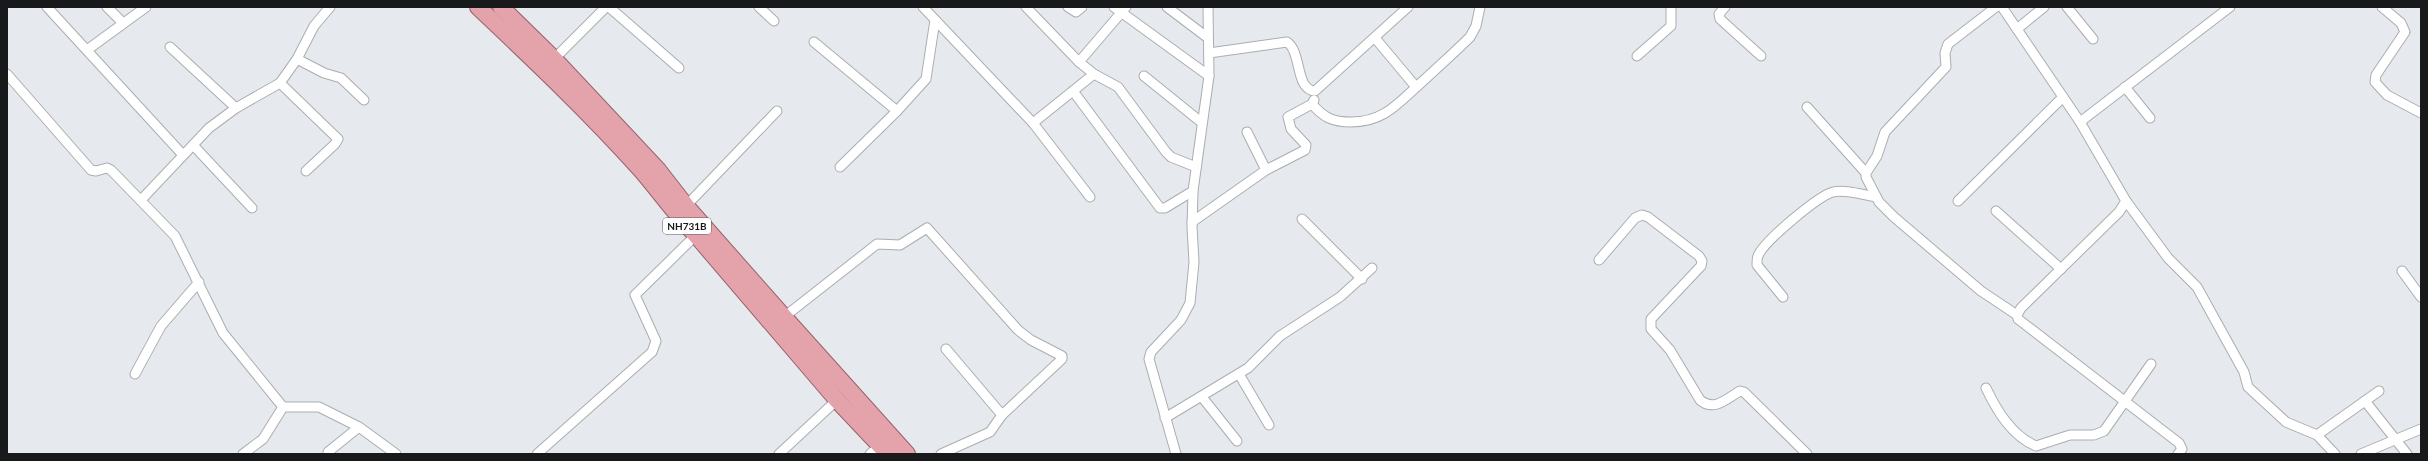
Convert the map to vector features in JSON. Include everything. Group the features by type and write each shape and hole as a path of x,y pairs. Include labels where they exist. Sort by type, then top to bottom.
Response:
{"highway":[{"name":"NH731B","path":"478,7 544,69 641,171 879,451"},
{"path":"501,7 554,59 658,170 686,206 907,454"}],"street":[{"path":"47,7 183,155"},
{"path":"107,7 123,23"},
{"path":"87,50 146,7"},
{"path":"141,200 209,128 236,108 280,82 297,59 314,26 330,7"},
{"path":"554,59 606,7"},
{"path":"609,7 679,68"},
{"path":"759,7 774,21"},
{"path":"923,7 1033,123 1090,197"},
{"path":"1026,7 1079,62 1094,74 1118,87 1171,157 1196,167"},
{"path":"1068,7 1076,12 1082,7"},
{"path":"1167,7 1208,38"},
{"path":"1176,454 1164,418 1149,359 1156,344 1181,320 1190,303 1194,262 1192,222 1193,192 1201,122 1209,76 1208,7"},
{"path":"1312,104 1315,91 1408,7"},
{"path":"1312,104 1322,116 1329,120 1339,122 1366,122 1378,118 1397,105 1470,37 1476,26 1480,7"},
{"path":"1637,56 1671,26 1672,7"},
{"path":"1725,7 1719,14 1720,19 1762,56"},
{"path":"1866,173 1877,156 1885,132 1946,67 1945,48 1948,44 1996,7"},
{"path":"2002,7 2080,122 2126,201 2168,258 2197,287 2244,372 2248,387 2286,422 2317,435 2335,454"},
{"path":"2017,29 2044,7"},
{"path":"2067,7 2093,39"},
{"path":"2080,122 2230,7"},
{"path":"2382,7 2401,23 2405,32 2401,41 2376,75 2375,82 2387,95 2421,114"},
{"path":"1079,62 1121,9 1209,76"},
{"path":"840,167 897,111 928,74 935,20"},
{"path":"1375,38 1416,87"},
{"path":"814,42 897,111"},
{"path":"1209,53 1287,42 1293,49 1303,82 1307,88 1315,91"},
{"path":"170,47 236,108"},
{"path":"297,59 324,73 341,78 364,100"},
{"path":"7,74 91,170 96,172 107,168 111,170 175,236 223,333 283,407 319,408 359,426 396,454"},
{"path":"1033,123 1094,74"},
{"path":"1144,76 1201,122"},
{"path":"280,82 338,139 335,144 306,172"},
{"path":"2125,88 2150,118"},
{"path":"1073,91 1160,208 1165,208 1193,192"},
{"path":"1958,201 2063,97"},
{"path":"1192,222 1266,170 1306,149 1291,129 1288,120 1290,114 1312,104"},
{"path":"1806,106 1866,173 1876,197 1910,232 1981,291 2017,315 2021,323 2179,443 2182,449 2178,454"},
{"path":"686,206 777,111"},
{"path":"1247,132 1266,170"},
{"path":"193,145 252,208"},
{"path":"1783,297 1757,265 1757,256 1762,249 1794,218 1825,196 1834,192 1843,192 1876,197"},
{"path":"2017,315 2022,308 2119,212 2126,201"},
{"path":"1996,210 2061,269"},
{"path":"1600,260 1635,218 1642,215 1648,217 1700,256 1702,260 1701,266 1651,319 1651,329 1670,350 1700,400 1706,406 1714,406 1740,391 1744,392 1807,454"},
{"path":"1302,219 1362,280"},
{"path":"784,317 877,244 900,245 926,228 1018,330 1031,340 1062,356 1062,360 1002,415 990,432 941,454"},
{"path":"537,454 652,352 656,341 635,294 696,235"},
{"path":"1164,418 1202,397 1256,362 1280,336 1340,297 1362,280 1372,268"},
{"path":"2402,272 2421,297"},
{"path":"135,374 162,326 199,282"},
{"path":"946,349 1002,415"},
{"path":"1986,388 2002,418 2030,444 2036,446 2070,435 2099,435 2126,402 2151,364"},
{"path":"1239,374 1270,425"},
{"path":"2317,435 2379,391"},
{"path":"1202,397 1237,441"},
{"path":"779,454 837,400"},
{"path":"2365,401 2407,454"},
{"path":"243,454 263,439 283,407"},
{"path":"328,452 359,426"},
{"path":"2362,454 2421,429"}]}
